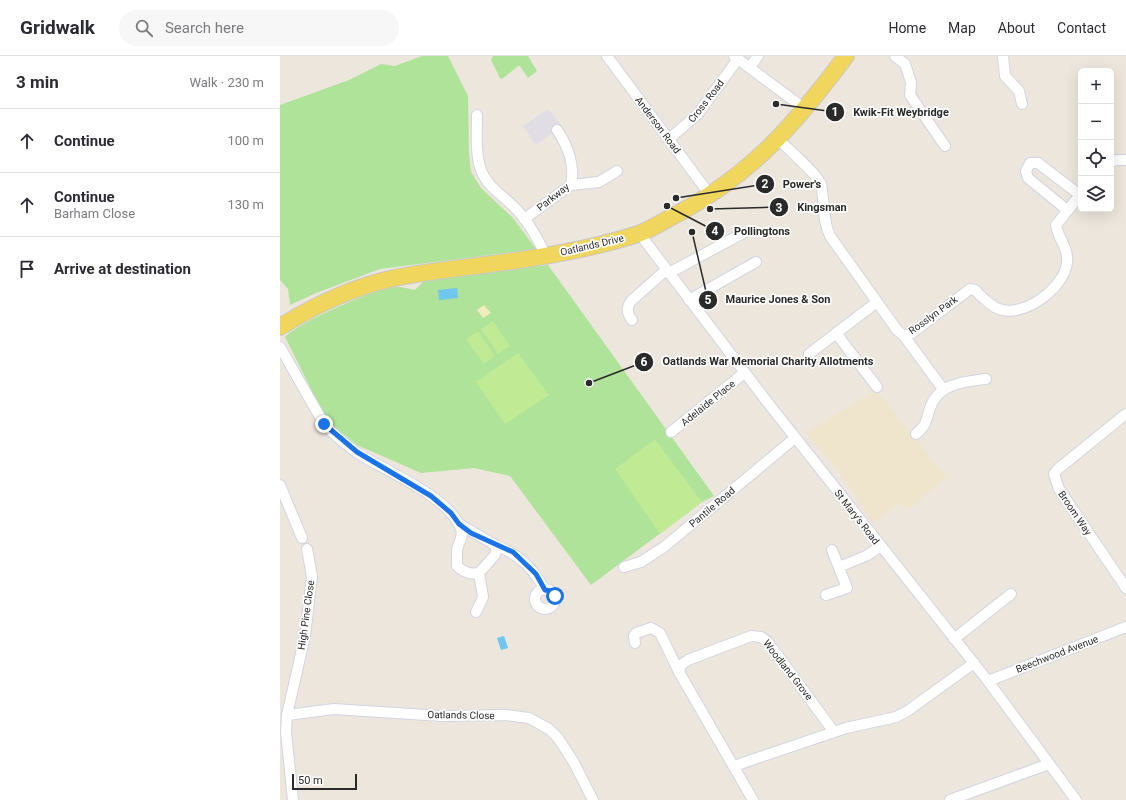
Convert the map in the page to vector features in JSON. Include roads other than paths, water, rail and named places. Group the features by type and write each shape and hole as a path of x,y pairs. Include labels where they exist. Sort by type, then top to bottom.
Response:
{"main road":[{"name":"Oatlands Drive","path":"280,327 315,306 344,293 392,278 546,256 639,233 691,207 742,172 778,139 805,109 846,56"}],"street":[{"name":"Anderson Road","path":"607,56 710,195"},
{"path":"750,67 758,56"},
{"path":"895,56 905,64 911,82 910,95 945,146"},
{"path":"1003,56 1005,76 1019,91 1022,104"},
{"name":"Cross Road","path":"669,139 697,115 736,58"},
{"path":"736,58 805,109"},
{"path":"477,114 477,154 481,171 489,184 517,210 524,219 537,236 546,256"},
{"name":"Parkway","path":"524,219 571,185 574,173 566,142 557,130"},
{"name":"Rosslyn Park","path":"778,139 815,175 820,183 826,227 830,236 897,330 904,336 912,333 970,289 975,290 999,309 1009,311 1020,310 1030,306 1051,291 1058,283 1067,264 1065,245 1056,225 1078,197"},
{"path":"1114,161 1126,160"},
{"path":"1067,210 1028,178 1026,171 1030,163 1038,163 1078,192"},
{"path":"571,185 598,182 617,171"},
{"name":"St Mary's Road","path":"639,233 744,373 988,681 1076,800"},
{"path":"632,320 627,314 631,301 668,271 743,233"},
{"path":"689,300 756,262"},
{"path":"808,354 877,302"},
{"path":"836,333 877,387"},
{"path":"904,336 943,389"},
{"path":"280,347 324,424 331,431 357,452 431,496 451,513 459,524 462,534 457,550 458,566 463,571 474,574 478,573 496,555 497,546"},
{"name":"Adelaide Place","path":"671,432 744,373"},
{"path":"916,434 927,425 932,405 943,389 953,384 986,379"},
{"name":"Broom Way","path":"1126,414 1058,469 1054,474 1059,489 1126,588"},
{"name":"Pantile Road","path":"624,567 641,562 664,546 795,438"},
{"path":"280,485 302,538"},
{"path":"459,524 497,546 513,552 536,574 545,590"},
{"path":"839,567 868,556 880,546"},
{"name":"High Pine Close","path":"293,800 286,732 287,715 305,636 312,576 306,548"},
{"path":"826,596 847,588 832,550"},
{"path":"476,612 482,597 478,573"},
{"path":"954,639 1011,594"},
{"name":"Beechwood Avenue","path":"988,681 1126,627"},
{"path":"635,643 634,636 636,633 655,629 660,633 679,672 753,800"},
{"name":"Woodland Grove","path":"679,672 681,665 688,660 751,636 761,637 768,642 834,732"},
{"path":"734,766 834,732 896,717 906,712 974,664"},
{"name":"Oatlands Close","path":"287,715 339,709 442,716 506,715 529,718 549,729 558,738 573,761 592,800"},
{"path":"950,800 1049,764"}],"water":[{"path":"457,288 458,298 439,300 438,290"},
{"path":"504,636 508,648 501,650 497,638"}],"place":[{"name":"Kwik-Fit Weybridge","path":"776,104"},
{"name":"Power's","path":"676,198"},
{"name":"Pollingtons","path":"667,206"},
{"name":"Kingsman","path":"710,209"},
{"name":"Maurice Jones & Son","path":"692,232"},
{"name":"Oatlands War Memorial Charity Allotments","path":"589,383"}]}
